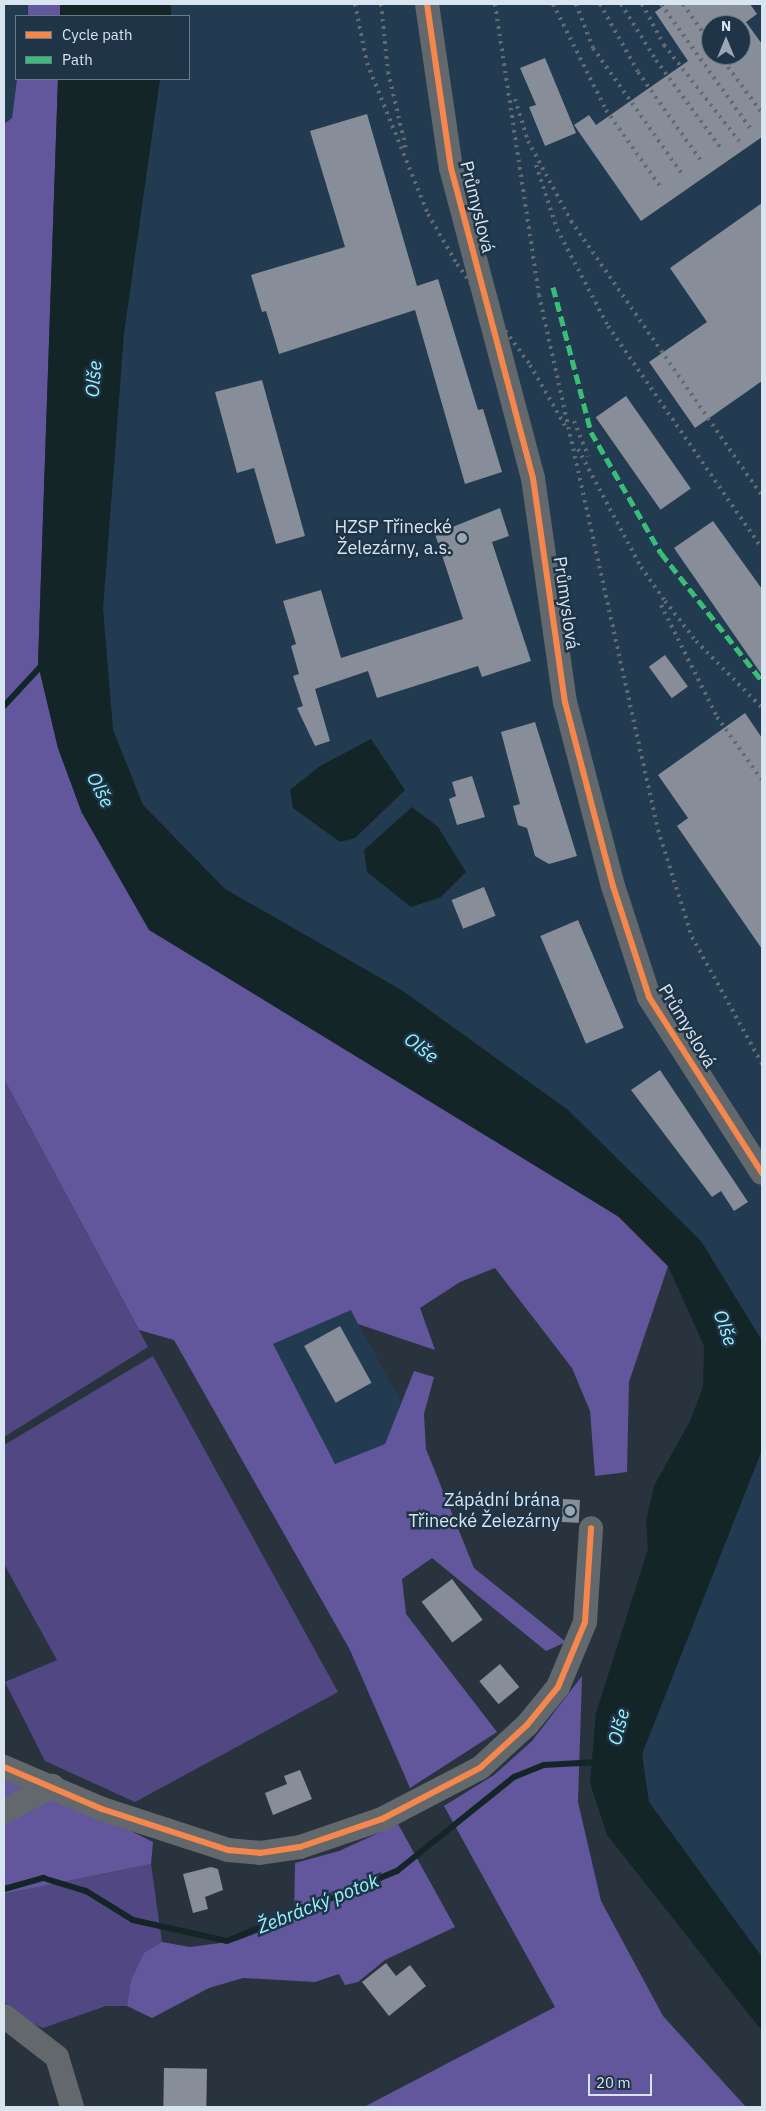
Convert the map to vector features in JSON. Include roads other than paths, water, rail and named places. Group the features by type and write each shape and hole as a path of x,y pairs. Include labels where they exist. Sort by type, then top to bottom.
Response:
{"street":[{"name":"Průmyslová","path":"427,4 451,168 534,478 564,702 613,886 649,997 762,1173"},
{"path":"4,1767 153,1827 228,1850 260,1853 300,1847 382,1819 480,1768 527,1725 558,1687 585,1622 591,1528"},
{"path":"4,1812 52,1786"},
{"path":"4,2016 58,2058 72,2107"}],"water":[{"path":"60,4 171,4 171,15 60,15"},
{"name":"Olše","path":"58,80 160,80 124,333 103,609 113,730 143,805 225,889 403,991 568,1110 701,1241 761,1339 762,1450 642,1754 649,1802 762,1957 762,2031 607,1835 590,1783 596,1713 648,1549 646,1521 654,1486 690,1421 703,1387 704,1346 668,1266 619,1217 149,930 82,813 58,748 38,664"},
{"path":"371,739 405,790 355,838 340,842 293,808 290,790 320,766"},
{"path":"412,807 438,827 466,872 441,897 411,907 367,872 364,850"}],"waterway":[{"path":"4,706 44,663"},
{"name":"Žebrácký potok","path":"4,1889 43,1878 86,1891 133,1920 227,1941 397,1871 514,1777 544,1765 599,1762"}],"railway":[{"path":"355,4 367,63 428,214 457,264 530,365 567,429"},
{"path":"381,4 388,72 406,149"},
{"path":"495,4 539,295 658,830 692,937 762,1064"},
{"path":"553,4 606,110 662,189"},
{"path":"576,4 593,48 683,175"},
{"path":"600,4 638,72 701,161"},
{"path":"621,4 656,60 722,150"},
{"path":"642,4 664,45 739,141"},
{"path":"661,4 750,128"},
{"path":"683,4 701,30"},
{"path":"726,65 762,113"},
{"path":"515,99 528,141 571,221 762,496"},
{"path":"536,165 557,229 608,326 762,548"},
{"path":"574,421 588,456"},
{"path":"578,449 641,567 665,601 696,641 762,708"},
{"path":"661,605 717,717 762,780"}],"place":[{"name":"HZSP Třinecké Železárny, a.s.","path":"462,538"},
{"name":"Zápádní brána Třinecké Železárny","path":"570,1511"}]}
